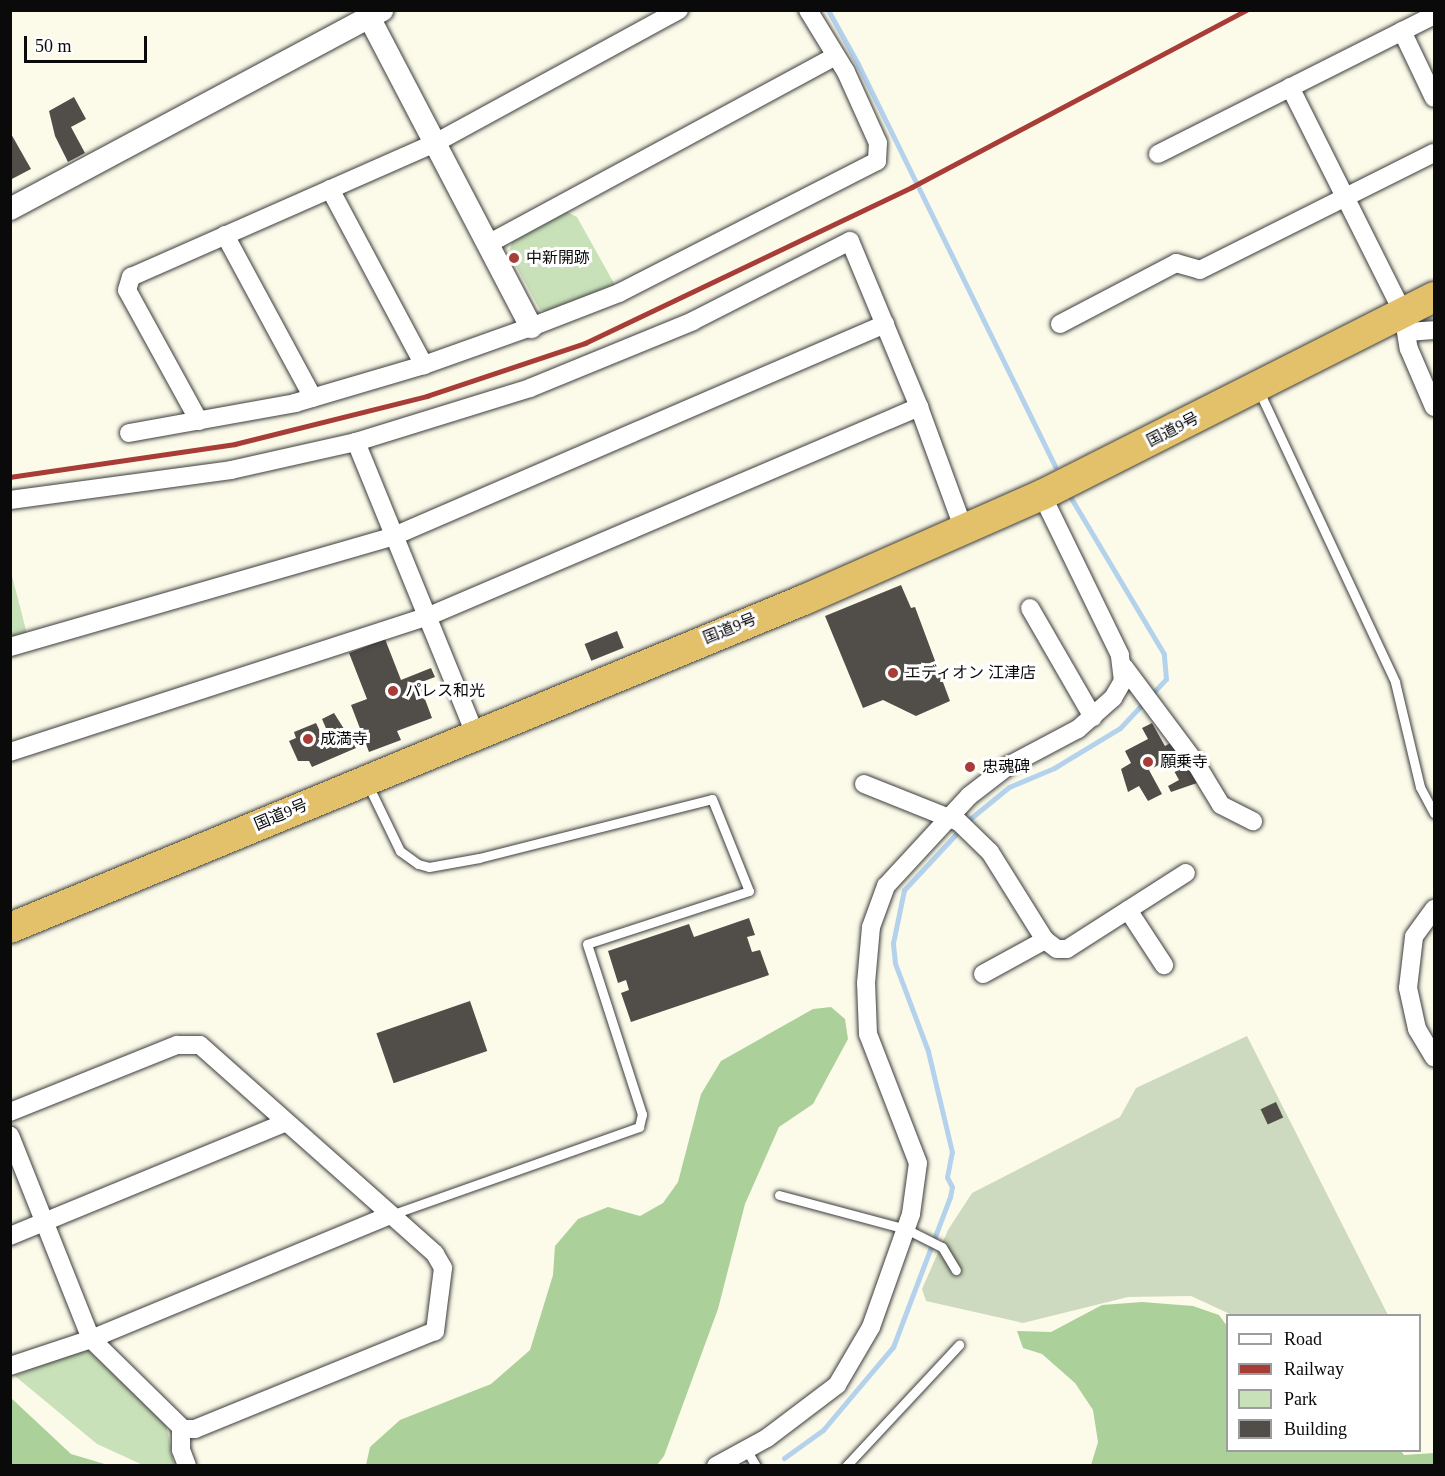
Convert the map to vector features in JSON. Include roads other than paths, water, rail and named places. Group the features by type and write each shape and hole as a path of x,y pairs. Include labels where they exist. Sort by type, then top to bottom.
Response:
{"highway":[{"name":"国道9号","path":"10,928 475,733 806,599 963,527 1042,495 1257,387 1405,322 1434,297"}],"street":[{"path":"199,421 127,290 130,277 435,143 679,10"},
{"path":"129,433 313,398 424,365 531,327 619,293 877,161 878,143 835,56 808,10"},
{"path":"10,209 375,14 435,143 531,327"},
{"path":"1158,154 1434,15"},
{"path":"1402,31 1434,98"},
{"path":"488,244 835,56"},
{"path":"1290,87 1346,197 1405,322 1409,349 1434,407"},
{"path":"1060,324 1176,263 1200,270 1434,153"},
{"path":"330,189 424,365"},
{"path":"225,235 313,398"},
{"path":"10,500 231,470 356,442 552,379 693,321 850,241 919,407 963,527"},
{"path":"1405,322 1434,330"},
{"path":"10,646 394,536 885,324"},
{"path":"10,752 429,616 919,407"},
{"path":"356,442 475,733"},
{"path":"1042,495 1124,667 1150,699 1221,805 1252,821"},
{"path":"1030,608 1093,717"},
{"path":"716,1466 810,1409 837,1385 871,1327 912,1232 918,1163 868,1034 866,983 871,927 886,886 959,822 969,796 1008,766 1071,734 1093,717 1121,686 1124,667"},
{"path":"864,784 923,806 937,816 959,822 990,852 1045,940 1057,950 1067,949 1186,873"},
{"path":"1434,909 1414,937 1408,988 1417,1029 1434,1057"},
{"path":"1128,910 1164,964"},
{"path":"983,974 1045,940"},
{"path":"10,1112 177,1045 200,1045 284,1123 435,1254 443,1268 435,1331 195,1429 181,1427 91,1339 10,1135"},
{"path":"10,1236 284,1123"},
{"path":"10,1366 91,1339 390,1215"},
{"path":"181,1427 181,1450 187,1466"}],"lane":[{"path":"1257,387 1395,682 1420,787 1434,813"},
{"path":"366,780 400,851 418,864 429,867 479,858 712,799 749,891 586,944 642,1114 639,1127 390,1215"},
{"path":"779,1196 912,1232 942,1247 956,1270"},
{"path":"846,1466 959,1345"},
{"path":"746,1449 756,1466"}],"waterway":[{"path":"828,10 858,64 1055,466"},
{"path":"784,1458 823,1430 893,1347 950,1197 952,1187 947,1177 952,1152 928,1051 895,963 893,943 904,890 971,818 1009,787 1054,768 1120,728 1166,679 1164,654 1071,498"}],"railway":[{"path":"10,477 235,444 427,396 585,343 912,187 1247,10"}],"place":[{"name":"中新開跡","path":"514,258"},
{"name":"エディオン 江津店","path":"893,673"},
{"name":"パレス和光","path":"393,691"},
{"name":"成満寺","path":"308,739"},
{"name":"願乗寺","path":"1148,762"},
{"name":"忠魂碑","path":"970,767"}]}
